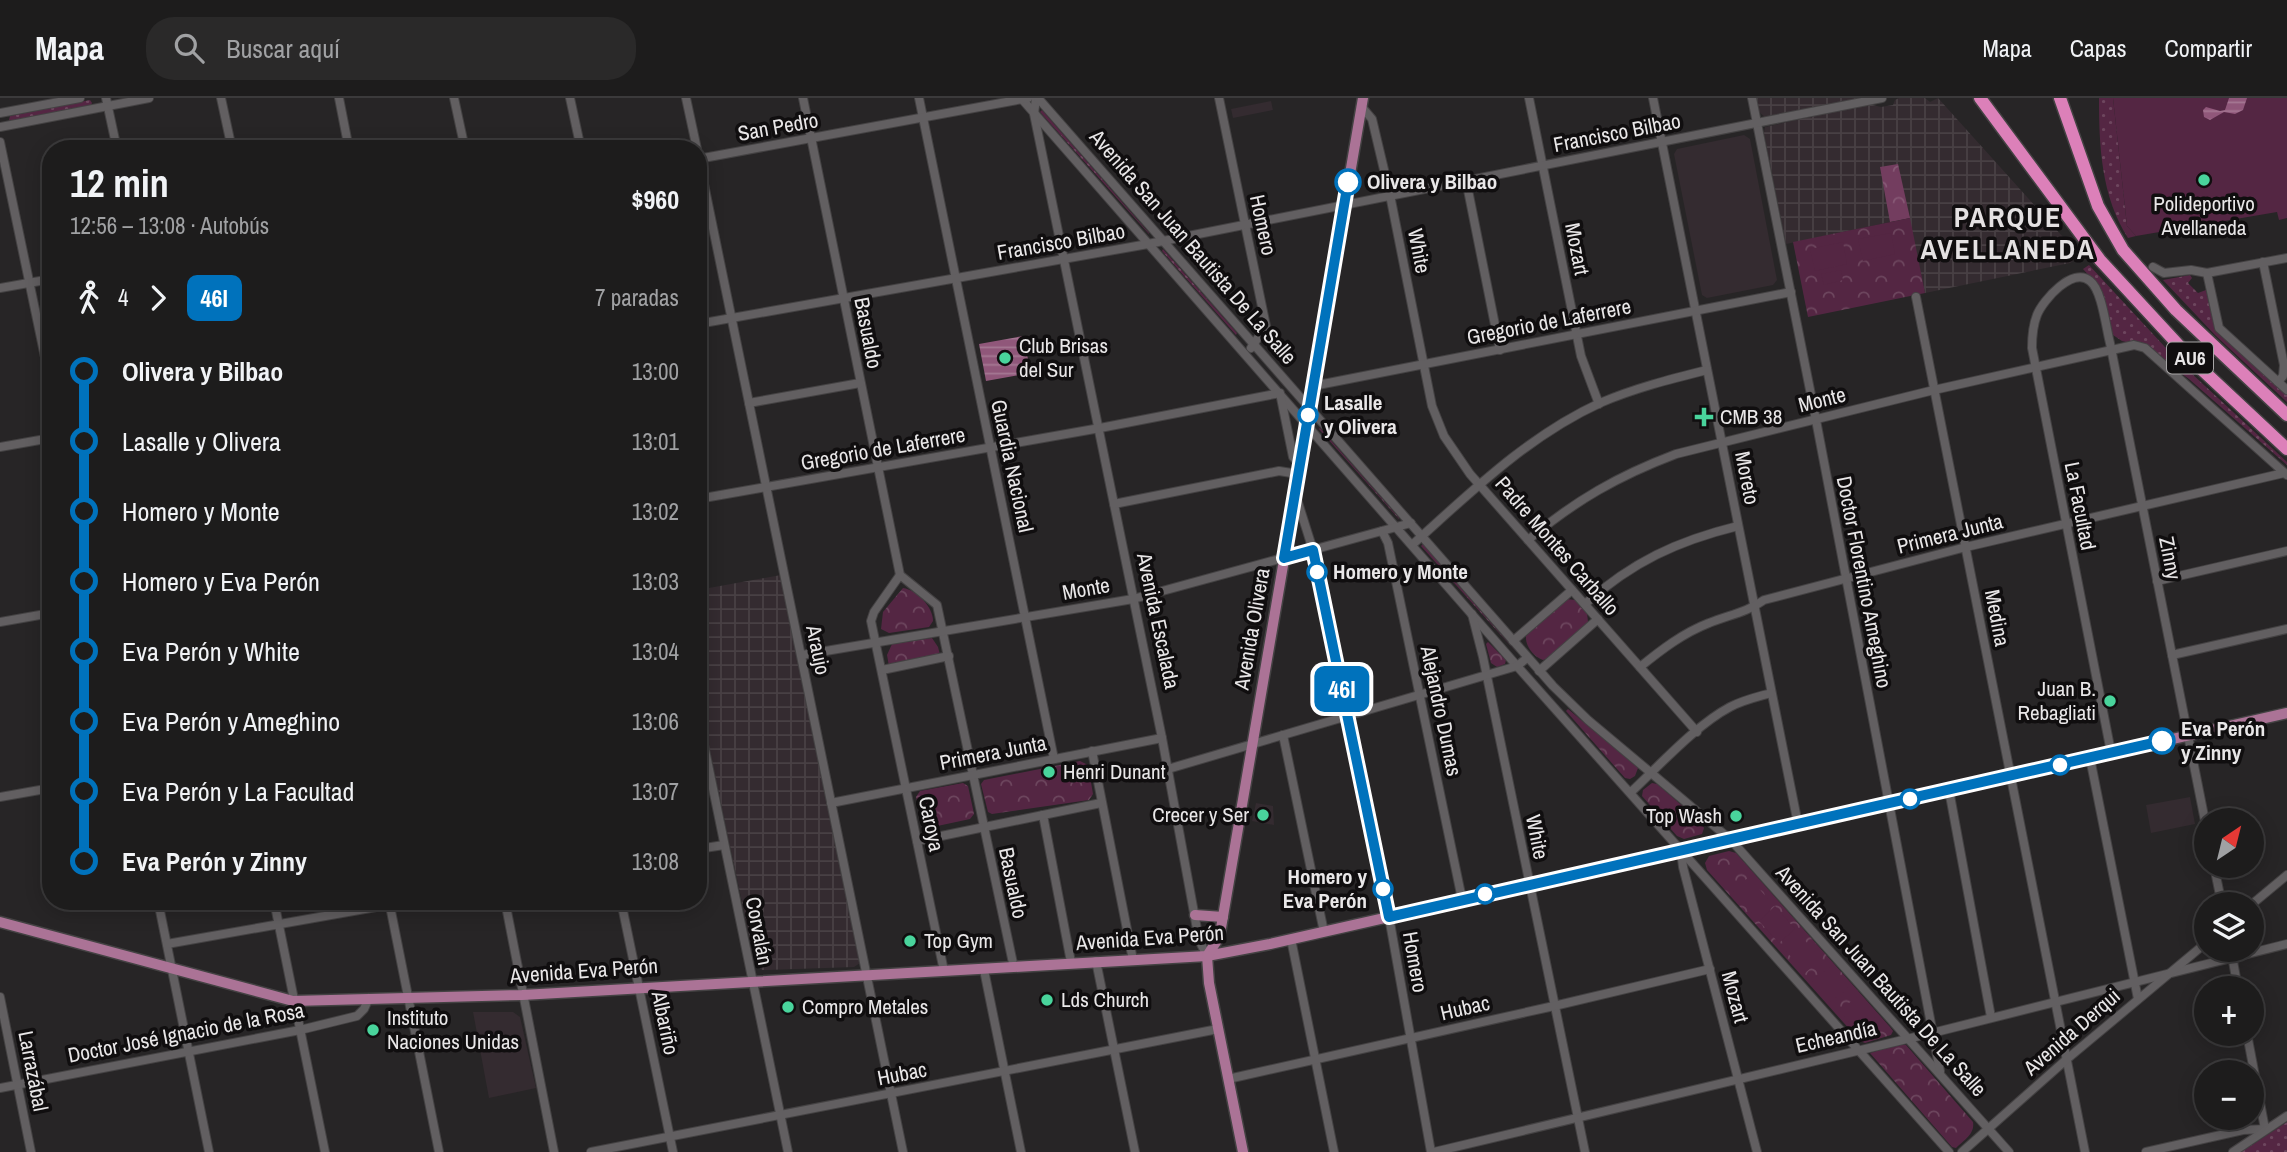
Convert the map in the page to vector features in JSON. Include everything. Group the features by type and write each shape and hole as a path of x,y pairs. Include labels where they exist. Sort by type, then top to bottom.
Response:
{"highway":[{"name":"AU6","path":"1980,98 2100,261 2196,364 2287,449"},
{"name":"AU6","path":"2059,101 2098,206 2123,250 2176,310 2287,415"}],"main road":[{"name":"Avenida Olivera","path":"1207,956 1218,939 1223,917 1362,102"},
{"name":"Avenida Eva Perón","path":"0,922 293,1001 522,995 1207,956 1324,932 2287,713"},
{"path":"1195,915 1223,917"},
{"name":"Avenida Escalada","path":"1207,956 1209,983 1243,1152"}],"street":[{"path":"0,113 80,98"},
{"path":"0,127 107,102 149,98"},
{"path":"221,98 230,140"},
{"path":"338,98 347,140"},
{"path":"454,98 463,140"},
{"path":"570,98 579,140"},
{"path":"686,98 695,140"},
{"name":"Basualdo","path":"803,98 900,575 937,605 1014,968"},
{"name":"Guardia Nacional","path":"919,98 1054,759"},
{"name":"San Pedro","path":"707,156 1024,98"},
{"name":"Avenida San Juan Bautista De La Salle","path":"1024,98 1034,114 1517,666 1949,1152"},
{"name":"Avenida Escalada","path":"1037,98 1034,114 1162,738 1199,940 1207,956"},
{"name":"Avenida San Juan Bautista De La Salle","path":"1037,98 1527,658 1588,720 1731,840 2009,1152"},
{"name":"Homero","path":"1219,98 1266,326 1255,345"},
{"name":"Mozart","path":"1529,98 1577,334 1586,371 1599,404"},
{"name":"Moreto","path":"1653,98 1798,824"},
{"name":"Doctor Florentino Ameghino","path":"1752,98 1941,1074"},
{"name":"Francisco Bilbao","path":"707,322 1149,244 1882,98"},
{"path":"107,102 115,140"},
{"name":"White","path":"1362,102 1372,119 1390,195 1424,365"},
{"path":"0,142 42,344"},
{"path":"1044,158 1052,147 1063,147"},
{"path":"1466,180 1500,350"},
{"name":"Araujo","path":"707,200 903,1152"},
{"path":"2152,267 2164,273 2191,270 2207,273 2287,258"},
{"path":"2263,262 2284,365 2283,376 2278,382"},
{"path":"2207,273 2219,328 2287,390"},
{"name":"Zinny","path":"2071,280 2076,277 2087,278 2097,292 2111,350 2202,808"},
{"path":"0,288 42,280"},
{"name":"La Facultad","path":"2071,280 2051,293 2037,316 2032,348 2111,752"},
{"name":"Gregorio de Laferrere","path":"1313,386 1791,292"},
{"name":"Medina","path":"1916,297 2085,1152"},
{"path":"1245,353 1255,345"},
{"name":"Monte","path":"1528,540 1572,505 1619,477 1676,454 1934,390 2134,345 2145,348 2286,474"},
{"name":"Padre Montes Carballo","path":"1424,365 1439,427 1450,448 1697,732"},
{"path":"1413,544 1479,484 1534,441 1599,404 1650,384 1707,370"},
{"path":"750,403 860,383"},
{"path":"1114,505 1299,469 1293,457 1280,393"},
{"name":"Gregorio de Laferrere","path":"707,498 991,448 1280,393"},
{"path":"0,447 42,440"},
{"name":"Primera Junta","path":"1640,667 1690,631 1748,611 1764,600 1966,547 2286,474"},
{"name":"Homero","path":"1295,493 1313,550 1348,715 1433,1152"},
{"name":"Monte","path":"802,655 1133,599 1411,523"},
{"path":"1585,604 1623,573 1657,553 1688,540 1738,526"},
{"name":"Alejandro Dumas","path":"1382,531 1388,543 1462,899"},
{"path":"1388,543 1396,536 1405,536"},
{"path":"2157,581 2287,551"},
{"path":"876,643 872,616 900,575"},
{"path":"1513,641 1572,590"},
{"name":"White","path":"1471,612 1584,1152"},
{"path":"0,622 42,615"},
{"path":"1539,671 1598,619"},
{"path":"2172,655 2287,629"},
{"name":"Caroya","path":"876,643 944,971"},
{"path":"882,670 949,656"},
{"path":"1168,769 1517,666 1527,658"},
{"path":"1631,792 1697,732 1732,706 1771,693"},
{"path":"1283,735 1324,932"},
{"name":"Primera Junta","path":"831,803 1162,738"},
{"path":"1092,751 1133,960"},
{"path":"2090,758 2138,999"},
{"name":"Corvalán","path":"707,761 788,1152"},
{"path":"0,797 42,790"},
{"path":"1949,790 1992,1017"},
{"path":"917,841 1101,803"},
{"path":"1043,815 1070,962"},
{"path":"707,848 724,845"},
{"name":"Mozart","path":"1681,851 1757,1152"},
{"path":"2264,894 2287,875"},
{"path":"1690,894 1698,884 1710,884"},
{"path":"160,910 209,1152"},
{"path":"276,910 325,1152"},
{"path":"167,944 353,910"},
{"path":"391,910 439,1152"},
{"path":"507,910 554,1152"},
{"name":"Albariño","path":"623,910 673,1152"},
{"path":"1291,939 1334,1152"},
{"name":"Echeandía","path":"2264,948 2287,944"},
{"name":"Avenida Derqui","path":"1962,1152 2067,1059 2194,953"},
{"path":"1096,961 1135,1152"},
{"name":"Echeandía","path":"1433,1152 2166,976 2208,962"},
{"name":"Hubac","path":"1228,1079 1710,969"},
{"path":"984,970 1021,1152"},
{"name":"Larrazábal","path":"0,997 31,1152"},
{"name":"Doctor José Ignacio de la Rosa","path":"0,1088 300,1030 357,1016 369,998"},
{"name":"Hubac","path":"591,1152 1218,1029"},
{"path":"2249,1046 2265,1129"},
{"path":"2233,1152 2287,1116"},
{"path":"2146,1152 2243,1130 2265,1129"}],"shaded area":[{"path":"1757,98 1862,98 1765,117 1759,112"},
{"path":"1899,98 1925,98 1930,102 1938,98 2080,256 2070,263 1925,293 1909,218 1786,244 1765,127 1868,104 1881,107 1893,105"},
{"path":"2229,98 2247,98 2243,110 2235,114 2224,112 2210,120 2204,117 2203,110 2206,107 2225,110"},
{"path":"1271,101 1273,110 1233,118 1231,109"},
{"path":"1744,135 1750,139 1777,280 1773,285 1707,298 1702,295 1674,154 1677,149"},
{"name":"Club Brisas del Sur","path":"1023,336 1031,373 986,381 979,344"},
{"path":"781,575 861,959 854,967 762,970 755,963 707,738 707,588"},
{"path":"2190,797 2194,824 2151,833 2146,805"},
{"name":"Crecer y Ser","path":"1256,803 1273,806 1274,825 1252,821"},
{"path":"473,1012 513,1012 520,1017 536,1088 489,1098"}],"green space":[{"path":"2099,98 2113,98 2127,226 2136,236 2128,238 2112,205 2103,170"},
{"name":"Polideportivo Avellaneda","path":"2113,98 2287,98 2287,218 2279,220 2277,212 2136,236 2127,226"},
{"path":"90,100 90,107 9,120 10,116"},
{"path":"1042,110 1149,233 1149,234 1040,112"},
{"path":"1898,164 1910,218 1890,222 1880,167"},
{"path":"1910,218 1925,293 1808,317 1793,242"},
{"path":"1891,233 1895,254 1863,261 1858,239"},
{"path":"1843,242 1847,264 1815,271 1810,249"},
{"path":"1163,249 1237,333 1236,335 1162,251"},
{"path":"2089,265 2177,360 2287,462 2287,465 2189,379 2145,347 2122,341 2113,335 2107,328 2095,282 2083,269"},
{"path":"1841,270 1843,280 1824,285 1821,274"},
{"path":"2190,275 2192,278 2188,283 2198,293 2206,290 2216,330 2287,394 2287,402 2215,335 2163,280"},
{"path":"1319,429 1399,518 1399,519"},
{"path":"1423,544 1517,653 1421,546"},
{"path":"903,588 914,592 923,600 933,621 929,627 889,633 881,629 883,612"},
{"path":"1567,599 1575,600 1587,613 1588,622 1543,660 1531,651 1526,636"},
{"path":"932,638 940,655 889,666 887,655 892,644"},
{"path":"1488,642 1506,660 1505,664 1497,667 1491,663 1486,644"},
{"path":"1568,709 1638,768 1635,776 1625,778 1566,711"},
{"path":"1080,761 1088,765 1093,794 1089,800 992,814 988,812 981,784 984,780"},
{"path":"963,783 968,786 974,814 970,819 928,828 923,825 916,797 920,791"},
{"path":"1652,783 1657,784 1701,822 1704,828 1702,834 1684,839 1677,836 1642,796 1643,790"},
{"path":"1729,851 1736,853 1890,1027 1893,1031 1891,1035 1865,1043 1860,1041 1707,870 1705,863 1709,856"},
{"path":"1749,877 1768,899 1752,913 1733,891"},
{"path":"1775,906 1795,929 1779,943 1759,921"},
{"path":"1802,937 1821,959 1805,973 1786,951"},
{"path":"1829,967 1848,988 1831,1002 1812,981"},
{"path":"1856,997 1875,1018 1858,1033 1840,1011"},
{"path":"1906,1045 1973,1122 1971,1133 1956,1148 1952,1147 1870,1053"},
{"path":"2287,1122 2287,1152 2241,1152 2247,1148"}],"bus line":[{"name":"46I","path":"1348,182 1284,558 1313,550 1389,917 2162,741"}],"place":[{"name":"Polideportivo Avellaneda","path":"2204,180"},
{"name":"Olivera y Bilbao","path":"1348,182"},
{"name":"Club Brisas del Sur","path":"1005,358"},
{"name":"Lasalle y Olivera","path":"1308,415"},
{"name":"CMB 38","path":"1704,417"},
{"name":"Homero y Monte","path":"1317,572"},
{"name":"Juan B. Rebagliati","path":"2110,701"},
{"name":"Eva Perón y Zinny","path":"2162,741"},
{"name":"Henri Dunant","path":"1049,772"},
{"name":"Crecer y Ser","path":"1263,815"},
{"name":"Top Wash","path":"1736,816"},
{"name":"Homero y Eva Perón","path":"1383,889"},
{"name":"Top Gym","path":"910,941"},
{"name":"Lds Church","path":"1047,1000"},
{"name":"Compro Metales","path":"788,1007"},
{"name":"Instituto Naciones Unidas","path":"373,1030"}],"district":[{"name":"PARQUE AVELLANEDA","path":"2008,233"}]}
